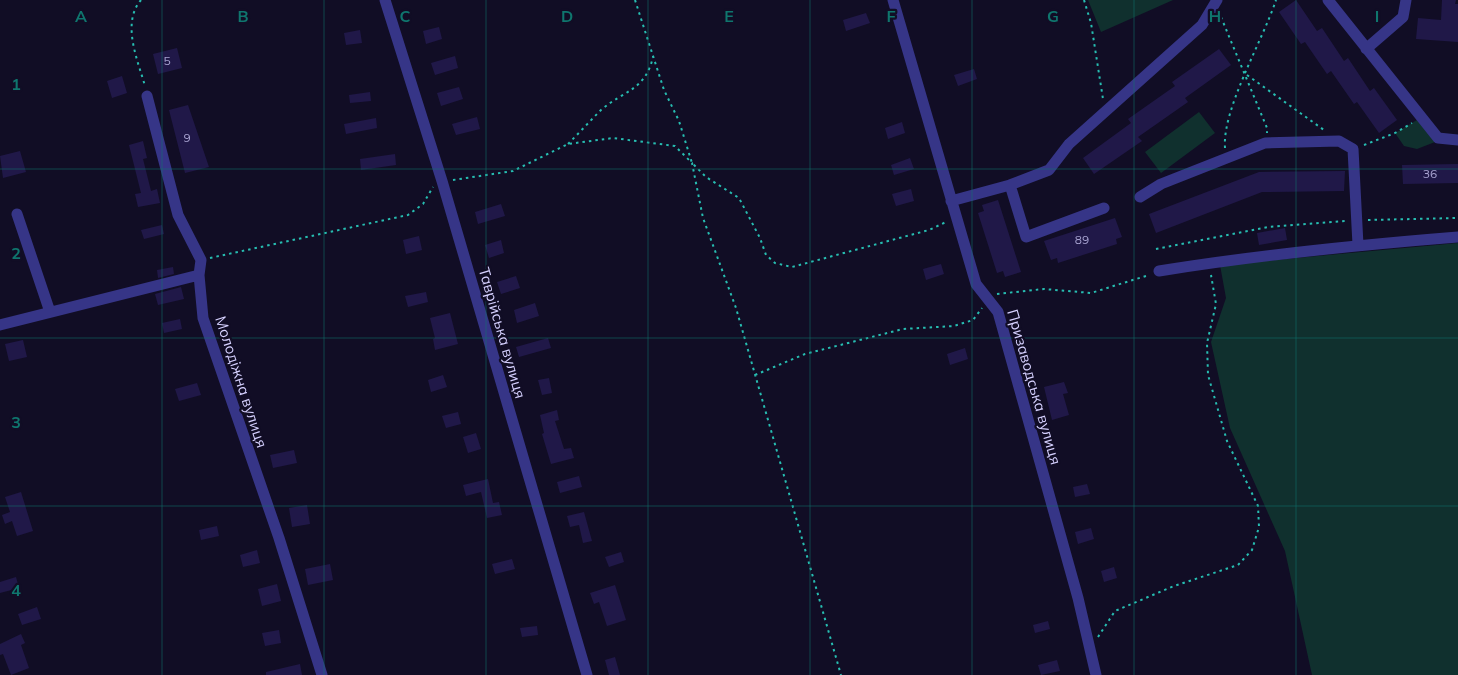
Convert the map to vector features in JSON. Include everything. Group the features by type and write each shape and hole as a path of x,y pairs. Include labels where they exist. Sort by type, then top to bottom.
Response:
{"street":[{"name":"Таврійська вулиця","path":"385,0 440,177 587,675"},
{"name":"Призаводська вулиця","path":"893,0 976,284 998,312 1078,598 1096,675"},
{"path":"1328,0 1420,118 1438,138 1458,140"},
{"path":"1366,49 1402,17 1406,0"},
{"path":"951,201 1010,186 1049,170 1069,144 1202,25 1216,2"},
{"path":"147,96 178,215 201,260"},
{"path":"1140,197 1161,184 1265,143 1339,141 1353,149 1358,245"},
{"path":"1010,186 1026,237 1104,208"},
{"path":"16,214 50,312"},
{"path":"1159,271 1358,245 1458,237"},
{"name":"Молодіжна вулиця","path":"201,260 199,275 203,318 279,538 322,675"},
{"path":"0,325 199,275"}],"path":[{"path":"141,0 133,14 133,31 134,45 147,96"},
{"path":"635,0 664,90 679,121 692,163 703,218 736,308 841,675"},
{"path":"1084,0 1091,23 1105,113"},
{"path":"1225,158 1224,137 1232,110 1276,0"},
{"path":"1216,2 1267,128 1265,143"},
{"path":"568,144 602,109 635,87 649,73 653,56"},
{"path":"1246,75 1339,141"},
{"path":"1353,149 1395,133 1420,118"},
{"path":"201,260 408,215 423,204 440,177 513,171 568,144 613,138 674,146 706,177 739,198 760,238 766,255 775,263 792,267 940,226 954,213"},
{"path":"1156,249 1268,227 1356,220 1458,218"},
{"path":"1093,661 1099,635 1115,611 1174,586 1238,565 1252,550 1259,527 1258,506 1228,441 1208,375 1206,343 1216,304 1209,263"},
{"path":"756,375 805,354 894,332 954,326 973,320 982,308 984,294 1006,294 1044,289 1091,293 1133,282 1159,271"}],"green space":[{"path":"1088,0 1173,0 1101,32"},
{"path":"1199,112 1215,133 1161,173 1145,152"},
{"path":"1417,120 1435,142 1417,149 1404,146 1395,133"},
{"path":"1458,243 1458,675 1312,675 1285,551 1230,428 1211,342 1226,298 1220,265"}],"building":[{"path":"1296,0 1317,31 1322,28 1344,61 1348,58 1370,91 1374,88 1397,120 1379,133 1357,102 1354,104 1331,71 1327,74 1305,42 1301,44 1279,12"},
{"path":"1442,0 1456,0 1455,4 1458,4 1458,42 1416,39 1418,18 1441,20"},
{"path":"866,13 870,23 846,31 843,20"},
{"path":"439,27 442,39 426,44 423,31"},
{"path":"360,30 362,43 346,45 344,33"},
{"path":"177,48 182,68 158,74 153,54"},
{"path":"1219,49 1231,65 1185,98 1188,102 1138,137 1142,141 1094,174 1083,158 1131,123 1128,119 1175,86 1172,82"},
{"path":"455,56 458,68 435,75 431,63"},
{"path":"974,69 977,79 958,86 954,75"},
{"path":"122,76 127,93 112,98 107,81"},
{"path":"459,87 463,99 441,106 437,93"},
{"path":"370,92 371,101 350,103 349,95"},
{"path":"188,105 209,167 185,173 169,110"},
{"path":"477,117 480,129 456,135 452,124"},
{"path":"376,118 377,128 346,134 344,124"},
{"path":"902,122 905,133 888,139 885,128"},
{"path":"143,141 147,158 143,159 151,191 157,189 160,203 138,207 135,194 141,193 129,145"},
{"path":"20,151 26,172 3,178 0,156"},
{"path":"395,154 396,165 361,170 360,159"},
{"path":"910,158 914,169 894,175 891,165"},
{"path":"1458,164 1458,183 1403,184 1402,165"},
{"path":"1345,171 1344,191 1262,192 1156,233 1149,214 1259,172"},
{"path":"911,189 914,201 896,206 892,194"},
{"path":"998,200 1021,272 1005,277 1003,271 997,273 978,213 984,211 982,205"},
{"path":"501,204 505,216 478,224 475,212"},
{"path":"1115,218 1122,237 1116,239 1117,244 1058,263 1057,258 1051,260 1044,241"},
{"path":"162,225 164,234 144,239 141,230"},
{"path":"1285,228 1287,240 1259,245 1257,233"},
{"path":"419,236 422,250 406,254 403,240"},
{"path":"501,240 504,253 489,258 485,245"},
{"path":"941,264 944,274 926,280 923,269"},
{"path":"173,267 174,274 158,278 157,270"},
{"path":"516,276 520,288 501,294 497,282"},
{"path":"181,287 184,299 158,305 155,294"},
{"path":"426,292 428,302 408,307 405,296"},
{"path":"535,303 539,316 517,323 514,310"},
{"path":"450,313 458,344 435,350 433,339 435,338 430,318"},
{"path":"180,319 182,329 164,333 162,323"},
{"path":"548,338 551,348 519,357 516,347"},
{"path":"23,340 27,357 9,361 5,344"},
{"path":"965,348 968,359 950,365 947,354"},
{"path":"443,375 447,387 431,392 428,380"},
{"path":"549,378 552,393 542,395 538,380"},
{"path":"1064,382 1068,393 1063,394 1069,415 1052,420 1044,387"},
{"path":"197,383 201,395 179,401 175,389"},
{"path":"557,410 559,420 555,421 564,449 571,448 574,458 551,464 542,434 544,433 540,415"},
{"path":"458,412 461,424 446,428 442,416"},
{"path":"476,433 481,449 468,453 463,437"},
{"path":"294,450 297,463 273,468 270,455"},
{"path":"579,476 582,487 560,493 557,482"},
{"path":"488,479 493,503 499,502 502,515 487,518 481,492 466,496 463,485"},
{"path":"1087,484 1090,494 1075,497 1073,487"},
{"path":"21,492 33,531 17,536 12,521 5,524 2,515 10,512 5,497"},
{"path":"307,505 310,524 292,527 289,508"},
{"path":"584,512 592,541 583,543 579,525 570,527 567,516"},
{"path":"217,526 219,536 201,540 199,530"},
{"path":"1091,528 1094,539 1078,544 1075,532"},
{"path":"257,550 260,563 243,567 240,555"},
{"path":"621,552 624,562 609,567 605,557"},
{"path":"512,559 515,569 495,574 492,564"},
{"path":"330,564 333,580 308,585 305,569"},
{"path":"1114,567 1117,578 1104,582 1101,571"},
{"path":"16,577 19,588 0,593 0,582"},
{"path":"277,584 281,601 262,606 258,589"},
{"path":"615,585 626,620 607,626 599,602 594,604 590,593"},
{"path":"37,607 41,619 22,625 18,614"},
{"path":"1048,621 1050,629 1035,633 1033,625"},
{"path":"537,626 538,635 522,637 520,628"},
{"path":"279,630 281,643 265,646 262,633"},
{"path":"21,634 25,643 21,645 29,668 11,675 3,654 0,655 0,644"},
{"path":"615,657 620,675 609,675 605,660"},
{"path":"1057,660 1060,671 1041,675 1038,665"},
{"path":"300,664 302,675 266,675 266,672"}]}
